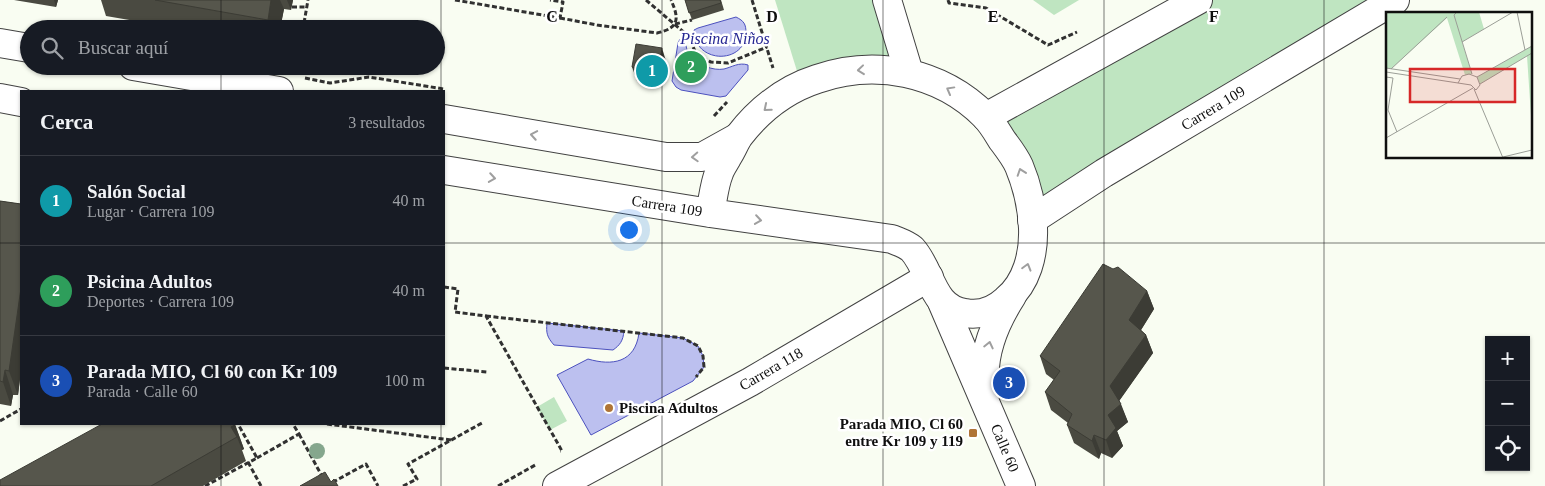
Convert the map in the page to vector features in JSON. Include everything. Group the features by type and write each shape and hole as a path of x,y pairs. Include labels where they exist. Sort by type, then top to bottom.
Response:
{"street":[{"path":"887,0 909,73"},
{"path":"986,117 1198,0"},
{"name":"Carrera 109","path":"1032,220 1104,173 1395,0"},
{"path":"0,44 20,47"},
{"path":"710,213 719,173 738,137 767,107 801,84 836,72 873,69 909,73 937,83 964,98 986,117 1018,164 1027,191 1032,220 1033,241 1024,279 1000,315 987,353 985,386 989,410"},
{"path":"207,75 290,85"},
{"path":"0,98 20,102"},
{"path":"445,119 666,157 702,157 738,137"},
{"name":"Carrera 109","path":"445,170 903,243 912,249 929,277 934,292 942,302 989,410"},
{"name":"Carrera 118","path":"557,486 750,382 929,277"},
{"path":"942,302 954,311 966,314 981,314 999,306 1014,294"},
{"name":"Calle 60","path":"989,410 1021,486"}],"path":[{"path":"305,20 308,0"},
{"path":"454,0 597,25 658,33 666,31 677,19 677,13 671,0"},
{"path":"550,0 563,2 560,18"},
{"path":"646,0 686,34 697,56 711,62 728,63 767,47"},
{"path":"752,0 774,70 767,74"},
{"path":"948,0 949,3 986,8 1048,45 1083,29"},
{"path":"292,6 307,7"},
{"path":"674,24 692,20"},
{"path":"290,85 330,83 368,77 446,89"},
{"path":"711,119 728,101"},
{"path":"445,287 458,289 455,312 683,338 698,346 703,356 704,367 693,381"},
{"path":"486,316 562,450"},
{"path":"445,368 487,372"},
{"path":"0,421 20,410"},
{"path":"403,486 417,478 408,464 482,422"},
{"path":"239,425 256,458"},
{"path":"294,425 326,486 366,464 378,486"},
{"path":"335,425 452,440"},
{"path":"205,486 299,434"},
{"path":"554,455 569,447"},
{"path":"248,462 261,486"},
{"path":"498,486 538,464"},
{"path":"214,474 217,480"}],"green space":[{"path":"775,0 887,0 909,73 801,84"},
{"path":"1033,0 1079,0 1054,15"},
{"path":"1198,0 1395,0 1032,220 986,117"},
{"path":"554,397 567,421 550,430 537,407"}],"water":[{"name":"Piscina Niños","path":"736,17 744,23 746,30 743,43 737,51 729,55 720,56 710,54 702,49 696,41 694,30"},
{"path":"680,39 685,41 690,56 701,65 724,69 745,64 748,65 748,70 726,96 720,97 681,90 672,81"},
{"path":"547,323 624,331 621,342 613,350 554,345 548,335"},
{"name":"Piscina Adultos","path":"639,333 683,338 698,346 703,356 704,367 693,381 591,435 557,375 588,359 606,362 621,360 633,351"}],"building":[{"path":"155,0 271,0 268,20"},
{"path":"685,0 720,0 721,3 689,13"},
{"path":"636,44 662,48 658,72 632,67"},
{"path":"0,201 20,204 20,295 9,371 5,370 3,382 0,381"},
{"path":"1103,264 1113,269 1118,267 1147,291 1129,320 1146,335 1110,386 1121,404 1108,415 1116,428 1106,440 1094,435 1092,441 1067,425 1072,414 1045,392 1060,371 1040,356"},
{"path":"100,425 235,425 231,427 237,437 151,486 0,486 0,480"},
{"path":"325,472 331,482 334,479 338,486 300,486"}],"place":[{"name":"Psicina Adultos","path":"691,67"},
{"name":"Salón Social","path":"652,71"},
{"name":"Parada MIO, Cl 60 con Kr 109","path":"1009,383"},
{"name":"Piscina Adultos","path":"609,408"},
{"name":"Parada MIO, Cl 60 entre Kr 109 y 119","path":"973,433"}]}
